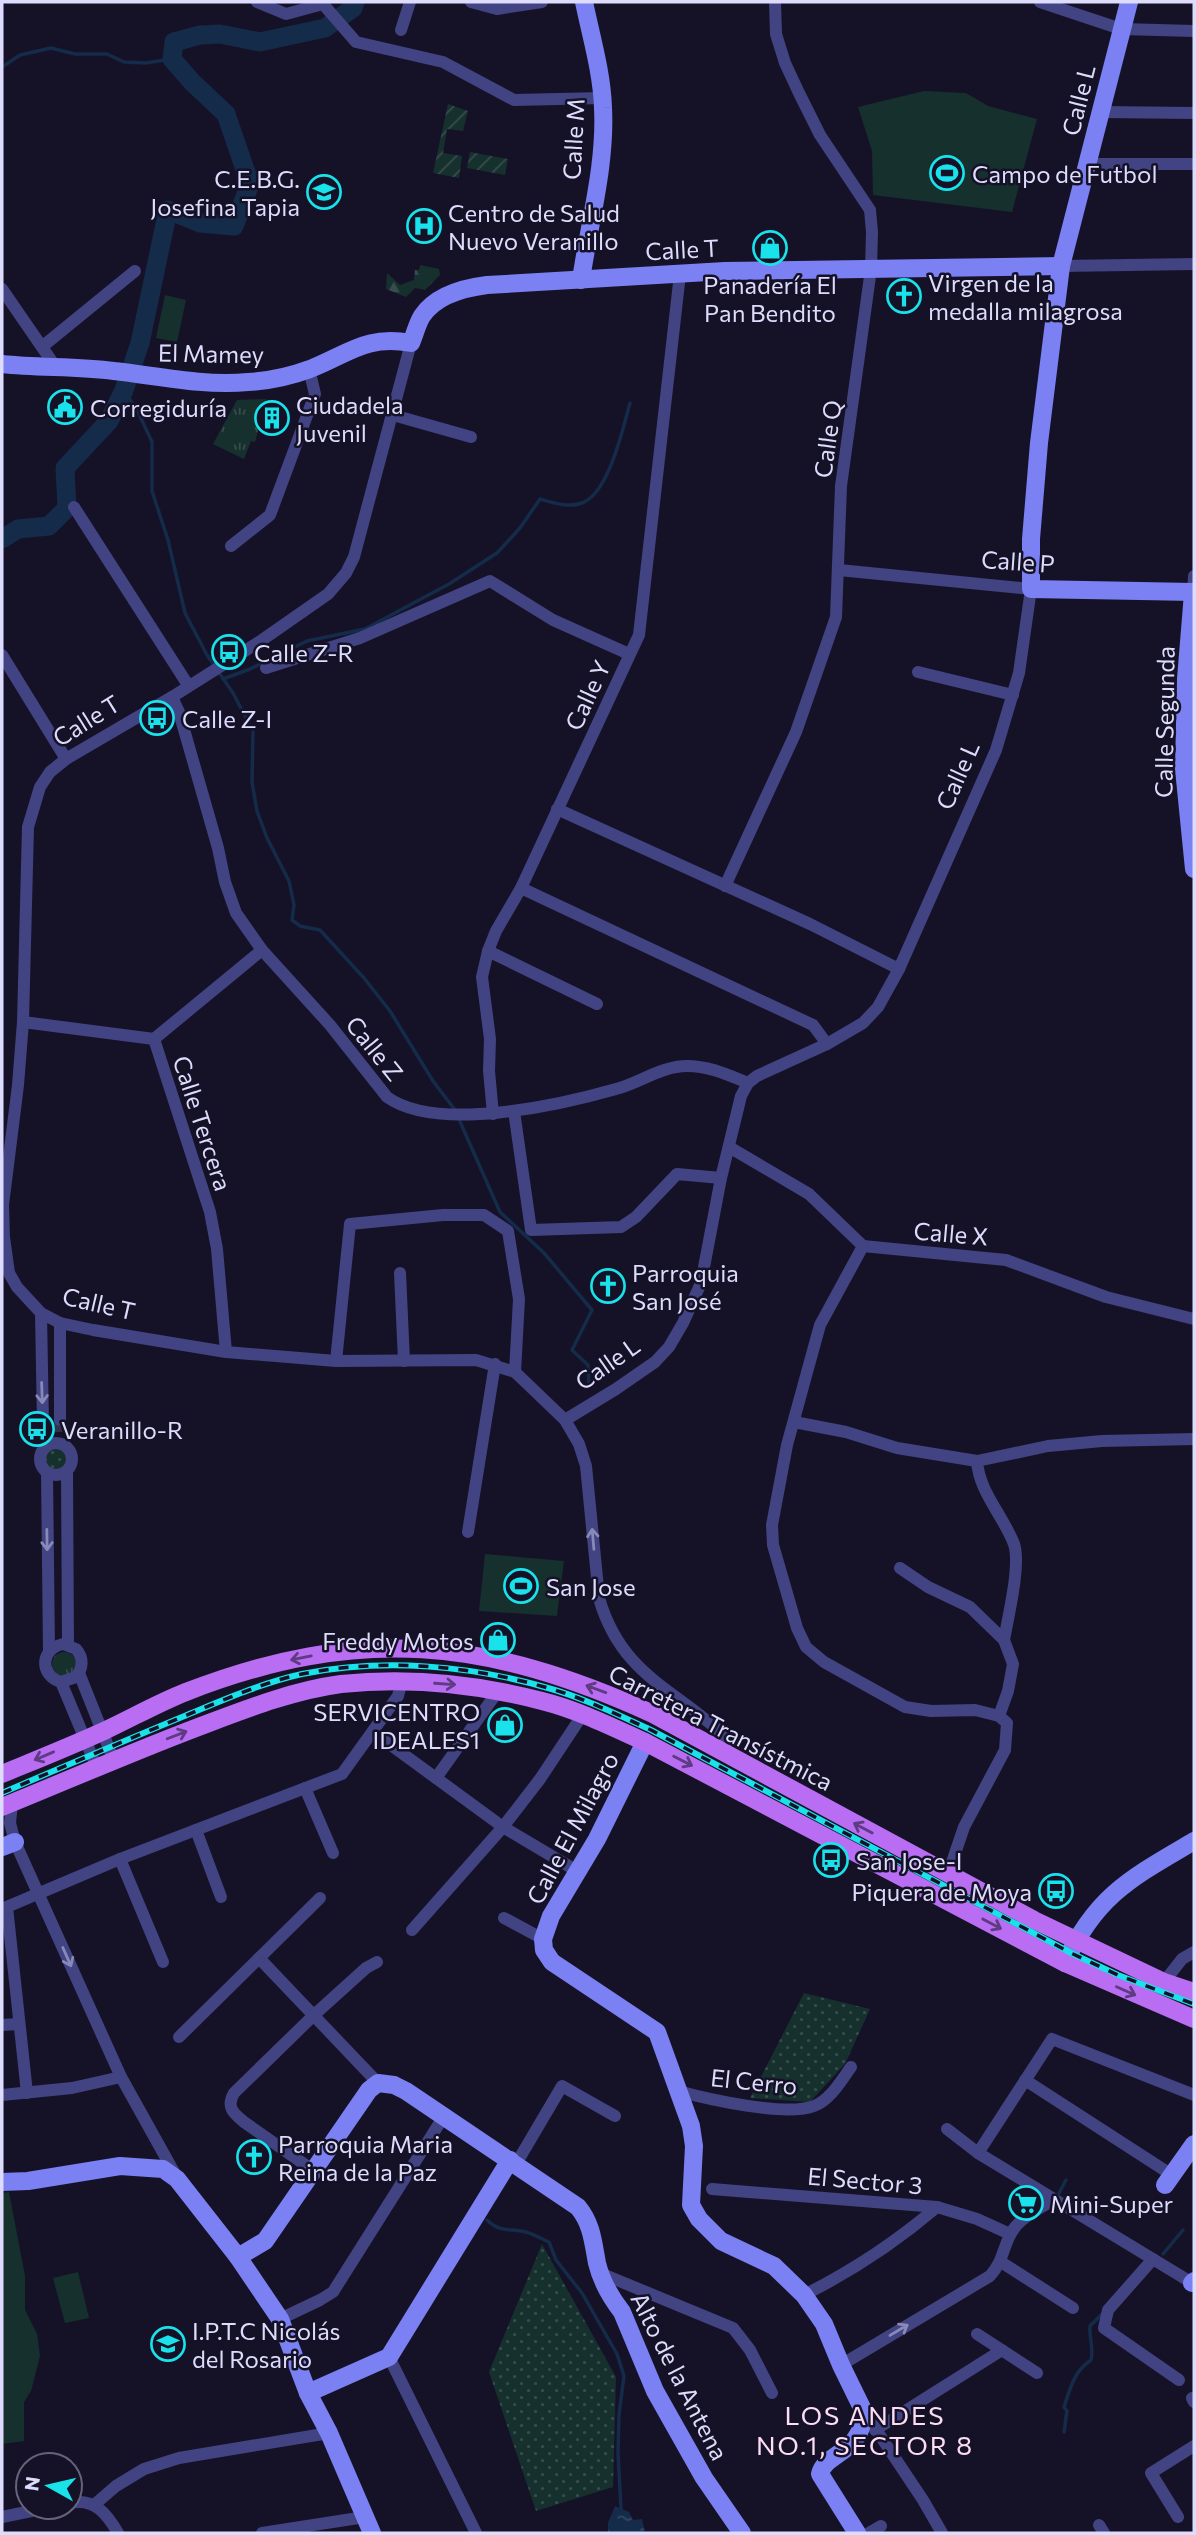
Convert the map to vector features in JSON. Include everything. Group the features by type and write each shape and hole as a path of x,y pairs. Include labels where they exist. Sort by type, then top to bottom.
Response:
{"main road":[{"name":"Carretera Transístmica","path":"2,1774 185,1693 270,1664 325,1654 407,1647 442,1649 490,1657 591,1687 653,1714 1075,1940 1164,1982 1194,1992"},
{"name":"Carretera Transístmica","path":"7,1805 263,1703 339,1685 402,1680 468,1686 543,1701 583,1714 646,1742 1065,1963 1194,2019"}],"street":[{"path":"257,2 286,13 326,6 356,42 450,65 514,100 603,98"},
{"path":"401,30 410,2"},
{"path":"471,2 497,9 542,2"},
{"name":"Calle M","path":"581,280 602,148 603,98 584,2"},
{"name":"Calle Q","path":"725,886 796,732 836,617 841,486 871,269 870,210 820,135 785,63 776,34 775,2"},
{"path":"1040,2 1121,29 1194,31"},
{"name":"Calle L","path":"565,1420 655,1362 669,1347 701,1283 721,1178 741,1096 748,1083 757,1076 827,1044 871,1016 899,969 996,750 1019,673 1031,589 1031,539 1060,266 1129,2"},
{"path":"1100,112 1194,113"},
{"path":"1087,164 1194,164"},
{"name":"Calle T","path":"725,1753 727,1738 645,1673 624,1651 605,1616 598,1589 586,1466 579,1444 565,1420 515,1372 476,1360 336,1361 226,1352 60,1323 41,1313 22,1293 9,1273 3,1205 23,1022 28,827 40,787 50,772 66,759 224,664 328,594 346,573 355,557 411,343 421,317 448,295 466,288 487,285 725,271 1194,264"},
{"path":"43,346 135,271"},
{"name":"Calle Y","path":"493,1114 489,1071 490,1040 482,976 496,931 521,888 639,635 680,274"},
{"path":"2,289 55,366"},
{"name":"El Mamey","path":"2,364 116,371 205,383 245,383 274,379 309,369 370,341 411,343"},
{"path":"231,546 270,515 315,394 309,369"},
{"path":"393,415 471,437"},
{"path":"74,507 188,685"},
{"name":"Calle P","path":"839,569 1031,589 1194,587"},
{"path":"266,668 360,638 490,581 553,620 629,654"},
{"name":"Calle Segunda","path":"1194,587 1186,679 1184,769 1194,869"},
{"path":"2,656 66,759"},
{"path":"918,672 1013,695"},
{"name":"Calle Z","path":"172,697 179,712 236,913 262,950 337,1034 387,1097 397,1104 422,1111 493,1114 617,1089 670,1069 687,1066 719,1071 748,1083"},
{"path":"557,809 899,969"},
{"path":"521,888 813,1025 827,1044"},
{"path":"154,1039 262,950"},
{"path":"488,951 597,1004"},
{"name":"Calle Tercera","path":"23,1022 154,1039 210,1212 217,1249 226,1352"},
{"path":"514,1111 531,1230 621,1227 636,1217 677,1174 721,1178"},
{"path":"729,1147 809,1194 863,1246 820,1325 787,1445 772,1525 773,1545 797,1628 806,1647 824,1662 905,1707 931,1711 975,1710 999,1716 1007,1723 1005,1750 964,1827 948,1874"},
{"path":"336,1361 350,1224 443,1215 484,1215 508,1231 519,1299 515,1372"},
{"name":"Calle X","path":"863,1246 1006,1260 1105,1297 1194,1320"},
{"path":"400,1273 404,1361"},
{"path":"41,1313 43,1424"},
{"path":"60,1323 60,1420"},
{"path":"468,1532 495,1364"},
{"path":"41,1366 60,1367"},
{"path":"794,1422 846,1432 897,1448 977,1461 1048,1446 1102,1441 1194,1439"},
{"path":"61,1435 72,1461 66,1472 68,1645"},
{"path":"49,1651 58,1645 68,1645 76,1649 82,1661 79,1673 72,1680 61,1682 51,1678 44,1662 49,1651 47,1472 40,1458 44,1445 53,1443 68,1447"},
{"path":"977,1461 978,1476 1015,1548 1014,1578 1004,1640"},
{"path":"47,1472 57,1475 66,1472"},
{"path":"900,1568 928,1587 970,1607 1004,1640 1013,1664 1008,1691 999,1716"},
{"path":"79,1673 114,1761"},
{"path":"26,2093 4,1908 120,1859 342,1774 398,1696 402,1680"},
{"path":"61,1682 96,1768"},
{"path":"436,1778 498,1692"},
{"path":"412,1930 503,1827 540,1779 583,1714"},
{"path":"373,1732 503,1827 577,1871"},
{"name":"Calle El Milagro","path":"646,1742 597,1839 551,1916 543,1939 544,1950 552,1962 657,2032 691,2126 694,2146 691,2205 699,2219 721,2241 774,2266 804,2295 824,2325 863,2410 942,2533"},
{"path":"305,1788 333,1853"},
{"path":"7,1805 10,1823 8,1844 39,1894 121,2077 177,2179 238,2257 280,2319 308,2393 329,2433 368,2525 262,2533"},
{"path":"197,1830 222,1898"},
{"path":"1065,1963 1075,1940 1093,1912 1144,1870 1194,1841"},
{"path":"120,1859 163,1962"},
{"path":"179,2037 320,1898"},
{"path":"505,1918 543,1939"},
{"path":"1164,1982 1182,1959 1194,1952"},
{"path":"238,2257 265,2241 369,2090 378,2083 259,1958"},
{"path":"314,2171 244,2122 230,2106 234,2093 314,2015 366,1968 377,1962"},
{"path":"2,2025 19,2024"},
{"path":"978,2153 1052,2039 1194,2095"},
{"name":"El Cerro","path":"678,2091 744,2105 804,2109 825,2099 851,2067"},
{"path":"2,2095 72,2088 121,2077"},
{"path":"1025,2080 1168,2180 1194,2144"},
{"name":"Alto de la Antena","path":"378,2083 394,2085 407,2091 578,2207 584,2214 595,2242 600,2273 622,2312 655,2391 704,2478 742,2533"},
{"path":"308,2393 389,2357 562,2086 615,2116"},
{"path":"280,2319 333,2292 444,2116"},
{"path":"947,2129 978,2153 1053,2200 1193,2283"},
{"path":"2,2182 120,2166 163,2169 177,2179"},
{"name":"El Sector 3","path":"712,2189 937,2207 977,2219 1010,2234"},
{"path":"841,2365 990,2276 1001,2262 1010,2234 1016,2225 1053,2200"},
{"path":"804,2295 878,2253 937,2207"},
{"path":"1153,2259 1108,2310 1104,2328 1180,2380"},
{"path":"1001,2262 1073,2308"},
{"path":"600,2273 733,2328 750,2350 772,2393"},
{"path":"977,2334 1037,2373"},
{"path":"875,2430 1002,2350"},
{"path":"389,2357 476,2533"},
{"path":"857,2533 820,2472 824,2465 853,2443 862,2426 863,2410"},
{"path":"94,2505 116,2486 144,2469 179,2458 329,2433"},
{"path":"1178,2517 1151,2473 1194,2446"},
{"path":"84,2504 94,2505 107,2514 118,2533"},
{"path":"869,2533 881,2526"}],"green space":[{"name":"Campo de Futbol","path":"924,91 966,93 988,106 1037,119 1012,212 873,195 872,151 858,107"},
{"path":"448,104 468,111 463,131 447,129 443,153 462,156 459,178 433,173"},
{"path":"470,152 508,159 505,175 467,168"},
{"path":"420,265 439,269 440,275 425,290 415,288 406,297 386,289 387,273 400,285 414,280 415,270 419,270"},
{"path":"165,295 186,300 177,342 156,338"},
{"path":"266,399 255,442 251,441 244,459 213,444 237,400"},
{"path":"56,1446 65,1450 69,1459 65,1468 56,1472 47,1468 43,1459 47,1450"},
{"name":"San Jose","path":"485,1554 564,1561 557,1616 479,1611"},
{"path":"64,1652 73,1655 76,1664 73,1673 64,1676 55,1673 52,1664 55,1655"},
{"path":"804,1993 870,2009 845,2064 810,2102 750,2098"},
{"path":"9,2192 25,2276 25,2310 37,2334 40,2356 31,2391 24,2402 24,2441 2,2444 2,2193"},
{"path":"542,2244 616,2377 613,2487 536,2511 489,2372"},
{"path":"78,2272 89,2318 65,2323 53,2278"}],"water":[{"path":"615,2506 629,2512 633,2520 642,2519 645,2533 608,2533 608,2523"}],"waterway":[{"path":"2,539 18,529 49,526 67,508 65,468 109,421 124,390 140,343 168,210 200,223 234,226 250,184 226,114 172,59 174,42 200,35 220,34 260,42 325,28 353,8 355,2"},
{"path":"2,67 20,55 51,48 75,54 107,54 124,62 145,63 172,59"},
{"path":"124,390 152,442 152,491 168,540 185,613 253,731 252,782 257,811 267,838 289,881 294,905 292,920 300,926 320,930 364,978 390,1011 433,1081 455,1110"},
{"path":"223,679 307,641 365,629 449,584 497,553 520,528 540,499 572,505 592,497 614,459 630,403"},
{"path":"458,1117 500,1212 544,1253 592,1310 572,1350 588,1365 589,1387"},
{"path":"1059,2193 1066,2180"},
{"path":"487,2220 499,2228 528,2233 549,2242 556,2260 582,2293 617,2354 624,2376 618,2453 621,2509"},
{"path":"1163,2254 1183,2230"},
{"path":"1064,2432 1067,2411 1064,2407 1071,2387 1080,2369 1091,2360 1090,2326 1102,2314"}],"tunnel":[{"path":"60,1420 61,1435"},
{"path":"43,1424 44,1442"}],"railway":[{"path":"2,1793 226,1699 302,1674 395,1665 488,1674 561,1692 651,1730 1073,1954 1118,1975 1194,2004"}],"place":[{"name":"Campo de Futbol","path":"947,173"},
{"name":"C.E.B.G. Josefina Tapia","path":"324,192"},
{"name":"Centro de Salud Nuevo Veranillo","path":"424,226"},
{"name":"Panadería El Pan Bendito","path":"770,248"},
{"name":"Virgen de la medalla milagrosa","path":"904,296"},
{"name":"Corregiduría","path":"65,407"},
{"name":"Ciudadela Juvenil","path":"272,418"},
{"name":"Calle Z-R","path":"229,652"},
{"name":"Calle Z-I","path":"157,718"},
{"name":"Parroquia San José","path":"608,1286"},
{"name":"Veranillo-R","path":"37,1429"},
{"name":"San Jose","path":"521,1586"},
{"name":"Freddy Motos","path":"498,1640"},
{"name":"SERVICENTRO IDEALES1","path":"505,1725"},
{"name":"San Jose-I","path":"831,1860"},
{"name":"Piquera de Moya","path":"1056,1891"},
{"name":"Parroquia Maria Reina de la Paz","path":"254,2157"},
{"name":"Mini-Super","path":"1026,2203"},
{"name":"I.P.T.C Nicolás del Rosario","path":"168,2344"}],"district":[{"name":"LOS ANDES NO.1, SECTOR 8","path":"865,2429"}]}
